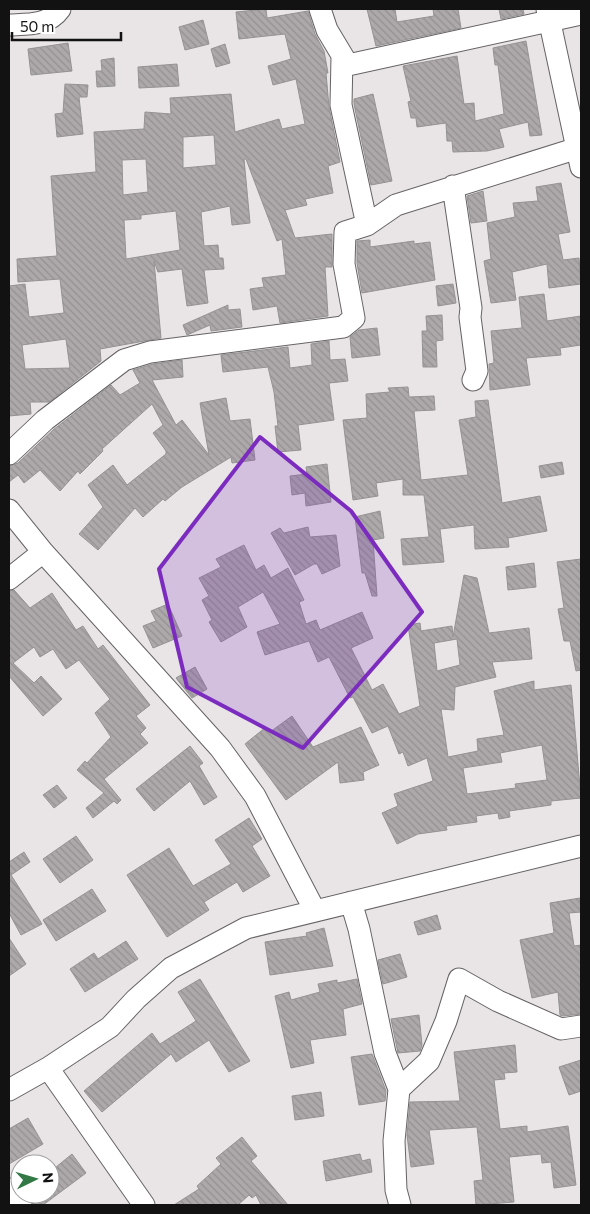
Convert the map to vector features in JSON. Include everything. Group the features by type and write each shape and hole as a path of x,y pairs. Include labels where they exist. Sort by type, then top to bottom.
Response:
{"street":[{"path":"9,25 36,24 48,20 60,9"},
{"path":"320,9 327,30 348,65 548,14 581,14"},
{"path":"9,454 45,420 124,360 150,352 343,327 354,318 344,264 346,232 368,225 396,205 453,186 580,154 548,14"},
{"path":"342,57 341,105 368,225"},
{"path":"453,186 472,308 470,316 477,371 473,380"},
{"path":"9,510 43,552 220,748 255,796 315,911"},
{"path":"9,580 43,552"},
{"path":"9,1090 48,1068 110,1027 136,999 171,968 246,928 581,846"},
{"path":"351,902 359,929 385,1054 399,1089 394,1140 396,1190 400,1205"},
{"path":"399,1089 429,1061 446,1021 459,979 498,1001 561,1029 581,1026"},
{"path":"48,1068 144,1205"},
{"path":"9,1189 22,1205"}],"highlighted area":[{"path":"260,437 351,511 422,612 303,748 187,687 159,569"}],"building":[{"path":"266,9 267,18 308,11 315,34 324,51 328,73 326,73 329,107 340,162 328,166 333,193 305,199 307,205 285,210 295,238 332,234 332,267 325,267 328,316 280,323 277,306 253,310 250,289 264,287 262,278 286,275 282,239 277,241 246,159 244,159 250,223 232,225 230,206 201,212 204,246 218,245 219,258 223,258 224,269 204,270 208,303 187,306 182,269 158,272 154,261 161,338 100,349 101,361 49,402 30,402 31,414 9,416 9,286 25,284 29,317 64,313 60,279 18,282 17,259 57,256 51,176 96,172 94,132 144,129 145,112 171,114 170,98 231,94 235,132 279,119 282,129 305,124 296,79 273,85 268,66 291,59 285,34 239,39 236,12","holes":["214,135 216,165 183,168 183,137","146,159 148,192 123,195 122,160","176,211 180,250 126,259 124,220 141,219 141,215","66,339 70,368 25,369 22,345"]},
{"path":"367,9 395,9 397,22 434,16 433,9 458,9 461,28 376,46"},
{"path":"499,9 523,9 524,14 501,19"},
{"path":"203,20 209,44 185,50 179,27"},
{"path":"526,41 542,135 530,136 528,122 499,129 504,147 487,151 453,152 452,141 447,141 446,123 417,127 416,118 411,118 408,102 411,101 403,66 457,56 464,104 474,103 475,121 504,114 498,65 495,65 493,48"},
{"path":"68,43 72,71 31,75 28,49"},
{"path":"225,44 230,63 216,67 211,49"},
{"path":"114,58 115,86 97,87 96,71 102,71 101,60"},
{"path":"177,64 179,86 139,88 138,67"},
{"path":"65,84 88,85 87,97 79,97 83,134 57,137 55,114 63,113"},
{"path":"373,94 392,181 371,185 354,99"},
{"path":"561,183 570,232 558,234 563,260 579,258 581,284 549,288 547,264 512,272 516,300 491,303 484,261 491,259 487,223 515,217 513,203 538,201 536,187"},
{"path":"483,191 487,221 471,223 467,196"},
{"path":"370,240 370,247 414,241 414,244 430,242 435,280 362,293 357,263 357,241"},
{"path":"453,284 456,303 438,306 436,286"},
{"path":"544,294 547,321 581,316 581,345 560,348 561,355 526,358 530,385 490,390 489,364 494,363 491,331 522,328 519,297"},
{"path":"228,305 228,310 240,309 242,327 211,331 210,325 187,335 183,325"},
{"path":"442,315 443,340 436,341 437,367 423,367 422,331 427,331 426,316"},
{"path":"377,328 380,355 352,358 350,337 359,330"},
{"path":"329,341 330,360 345,359 348,381 329,383 334,420 298,425 301,450 278,452 275,426 278,426 274,392 268,367 223,372 221,355 288,347 290,368 312,365 311,344"},
{"path":"182,360 183,377 152,380 176,425 182,420 209,455 200,403 226,398 230,421 250,419 255,460 232,463 231,457 182,487 165,501 163,499 143,517 135,508 98,550 79,534 103,507 88,485 113,465 127,485 166,454 166,451 153,433 163,425 152,404 102,449 103,451 80,474 78,471 60,491 40,470 24,483 18,475 9,482 9,466 18,463 53,430 111,385 120,395 140,383 133,370 153,364"},
{"path":"408,387 409,397 434,396 435,410 414,411 421,480 468,475 459,420 476,417 475,401 488,400 502,503 540,496 547,531 508,538 509,547 475,549 474,525 440,529 444,562 403,565 401,539 429,537 424,495 403,495 403,479 376,483 378,496 353,500 343,420 367,418 366,394 390,392 388,388"},
{"path":"562,462 564,474 541,478 539,466"},
{"path":"327,464 331,502 306,506 305,493 292,495 290,476 307,474 306,467"},
{"path":"380,511 384,538 373,540 377,596 372,596 365,573 362,573 355,517"},
{"path":"308,527 310,537 336,535 340,566 322,574 317,564 314,564 295,575 271,533 280,528 284,533"},
{"path":"244,545 256,570 264,565 271,578 288,568 304,600 299,602 306,624 316,620 320,630 362,612 373,638 351,648 372,690 383,684 399,714 420,706 408,625 420,623 421,631 452,626 453,637 464,575 477,578 489,633 529,628 532,659 492,662 496,677 455,687 454,710 441,709 448,757 478,751 477,739 504,735 494,691 534,681 534,690 571,685 581,798 551,801 551,805 509,811 510,817 499,819 498,813 476,816 477,822 446,826 447,830 418,834 397,844 382,813 398,806 394,794 433,781 427,758 408,766 403,752 399,754 388,726 372,733 353,697 350,698 329,657 318,662 309,641 265,655 257,632 280,624 263,592 238,607 247,627 221,642 209,622 212,620 202,600 209,596 199,578 221,567 216,559","holes":["457,639 460,665 437,671 434,643","542,745 547,780 515,784 516,788 467,794 463,768 502,762 500,753"]},
{"path":"581,559 581,670 576,671 570,641 564,641 558,609 564,608 557,562"},
{"path":"534,563 536,587 508,590 506,567"},
{"path":"14,590 30,608 52,593 76,630 83,626 98,649 103,645 150,705 136,716 146,728 140,734 148,743 104,779 121,800 117,804 114,801 93,818 86,808 104,793 77,770 85,761 87,763 111,737 95,713 110,699 79,660 66,669 53,649 40,657 34,647 13,663 34,683 41,676 62,699 43,716 9,676 9,591"},
{"path":"168,604 182,636 153,648 143,626 156,621 151,611"},
{"path":"195,667 207,689 192,698 176,678"},
{"path":"292,716 313,747 361,727 379,765 363,772 364,780 340,783 338,762 286,800 245,744 266,727 270,732"},
{"path":"190,746 203,763 199,766 217,797 204,805 190,781 154,811 136,789"},
{"path":"57,785 67,798 54,808 43,795"},
{"path":"249,818 262,839 252,846 270,876 243,892 237,882 204,902 209,910 167,937 127,875 169,848 193,886 231,864 215,840"},
{"path":"76,836 93,860 60,883 43,859"},
{"path":"24,852 30,862 11,875 42,924 21,935 9,913 9,862"},
{"path":"92,889 106,911 56,941 43,920"},
{"path":"580,898 581,912 569,913 574,946 581,945 581,1014 563,1016 560,1015 558,992 532,998 520,940 554,933 550,903"},
{"path":"437,915 441,929 418,935 414,922"},
{"path":"324,928 333,966 270,975 265,942 307,936 306,933"},
{"path":"9,938 26,964 9,976"},
{"path":"126,941 138,959 85,992 70,969 94,953 98,959"},
{"path":"400,954 407,977 383,984 378,960"},
{"path":"200,979 250,1061 229,1072 209,1040 176,1062 171,1054 102,1112 84,1091 152,1033 160,1044 196,1021 178,992"},
{"path":"357,979 362,1004 343,1009 346,1035 310,1040 314,1063 291,1068 275,996 289,992 291,1000 320,992 318,984 337,980 337,983"},
{"path":"419,1015 422,1045 420,1051 398,1053 391,1019"},
{"path":"515,1045 517,1072 504,1073 505,1079 494,1080 500,1129 527,1126 527,1132 568,1126 576,1185 554,1188 551,1162 542,1163 541,1154 509,1157 514,1202 476,1205 474,1181 483,1180 477,1127 429,1130 434,1164 411,1167 407,1135 410,1102 460,1101 454,1052"},
{"path":"372,1054 386,1091 385,1101 359,1105 351,1057"},
{"path":"581,1060 581,1091 569,1095 559,1067"},
{"path":"321,1092 324,1116 295,1120 292,1096"},
{"path":"28,1118 43,1144 26,1154 10,1154 9,1164 9,1129"},
{"path":"242,1137 257,1156 251,1161 288,1205 261,1205 256,1195 252,1198 249,1195 238,1205 174,1205 199,1189 197,1186 221,1164 216,1158"},
{"path":"72,1154 86,1173 60,1192 60,1164"},
{"path":"360,1154 362,1161 370,1159 372,1172 326,1181 323,1161"}]}
